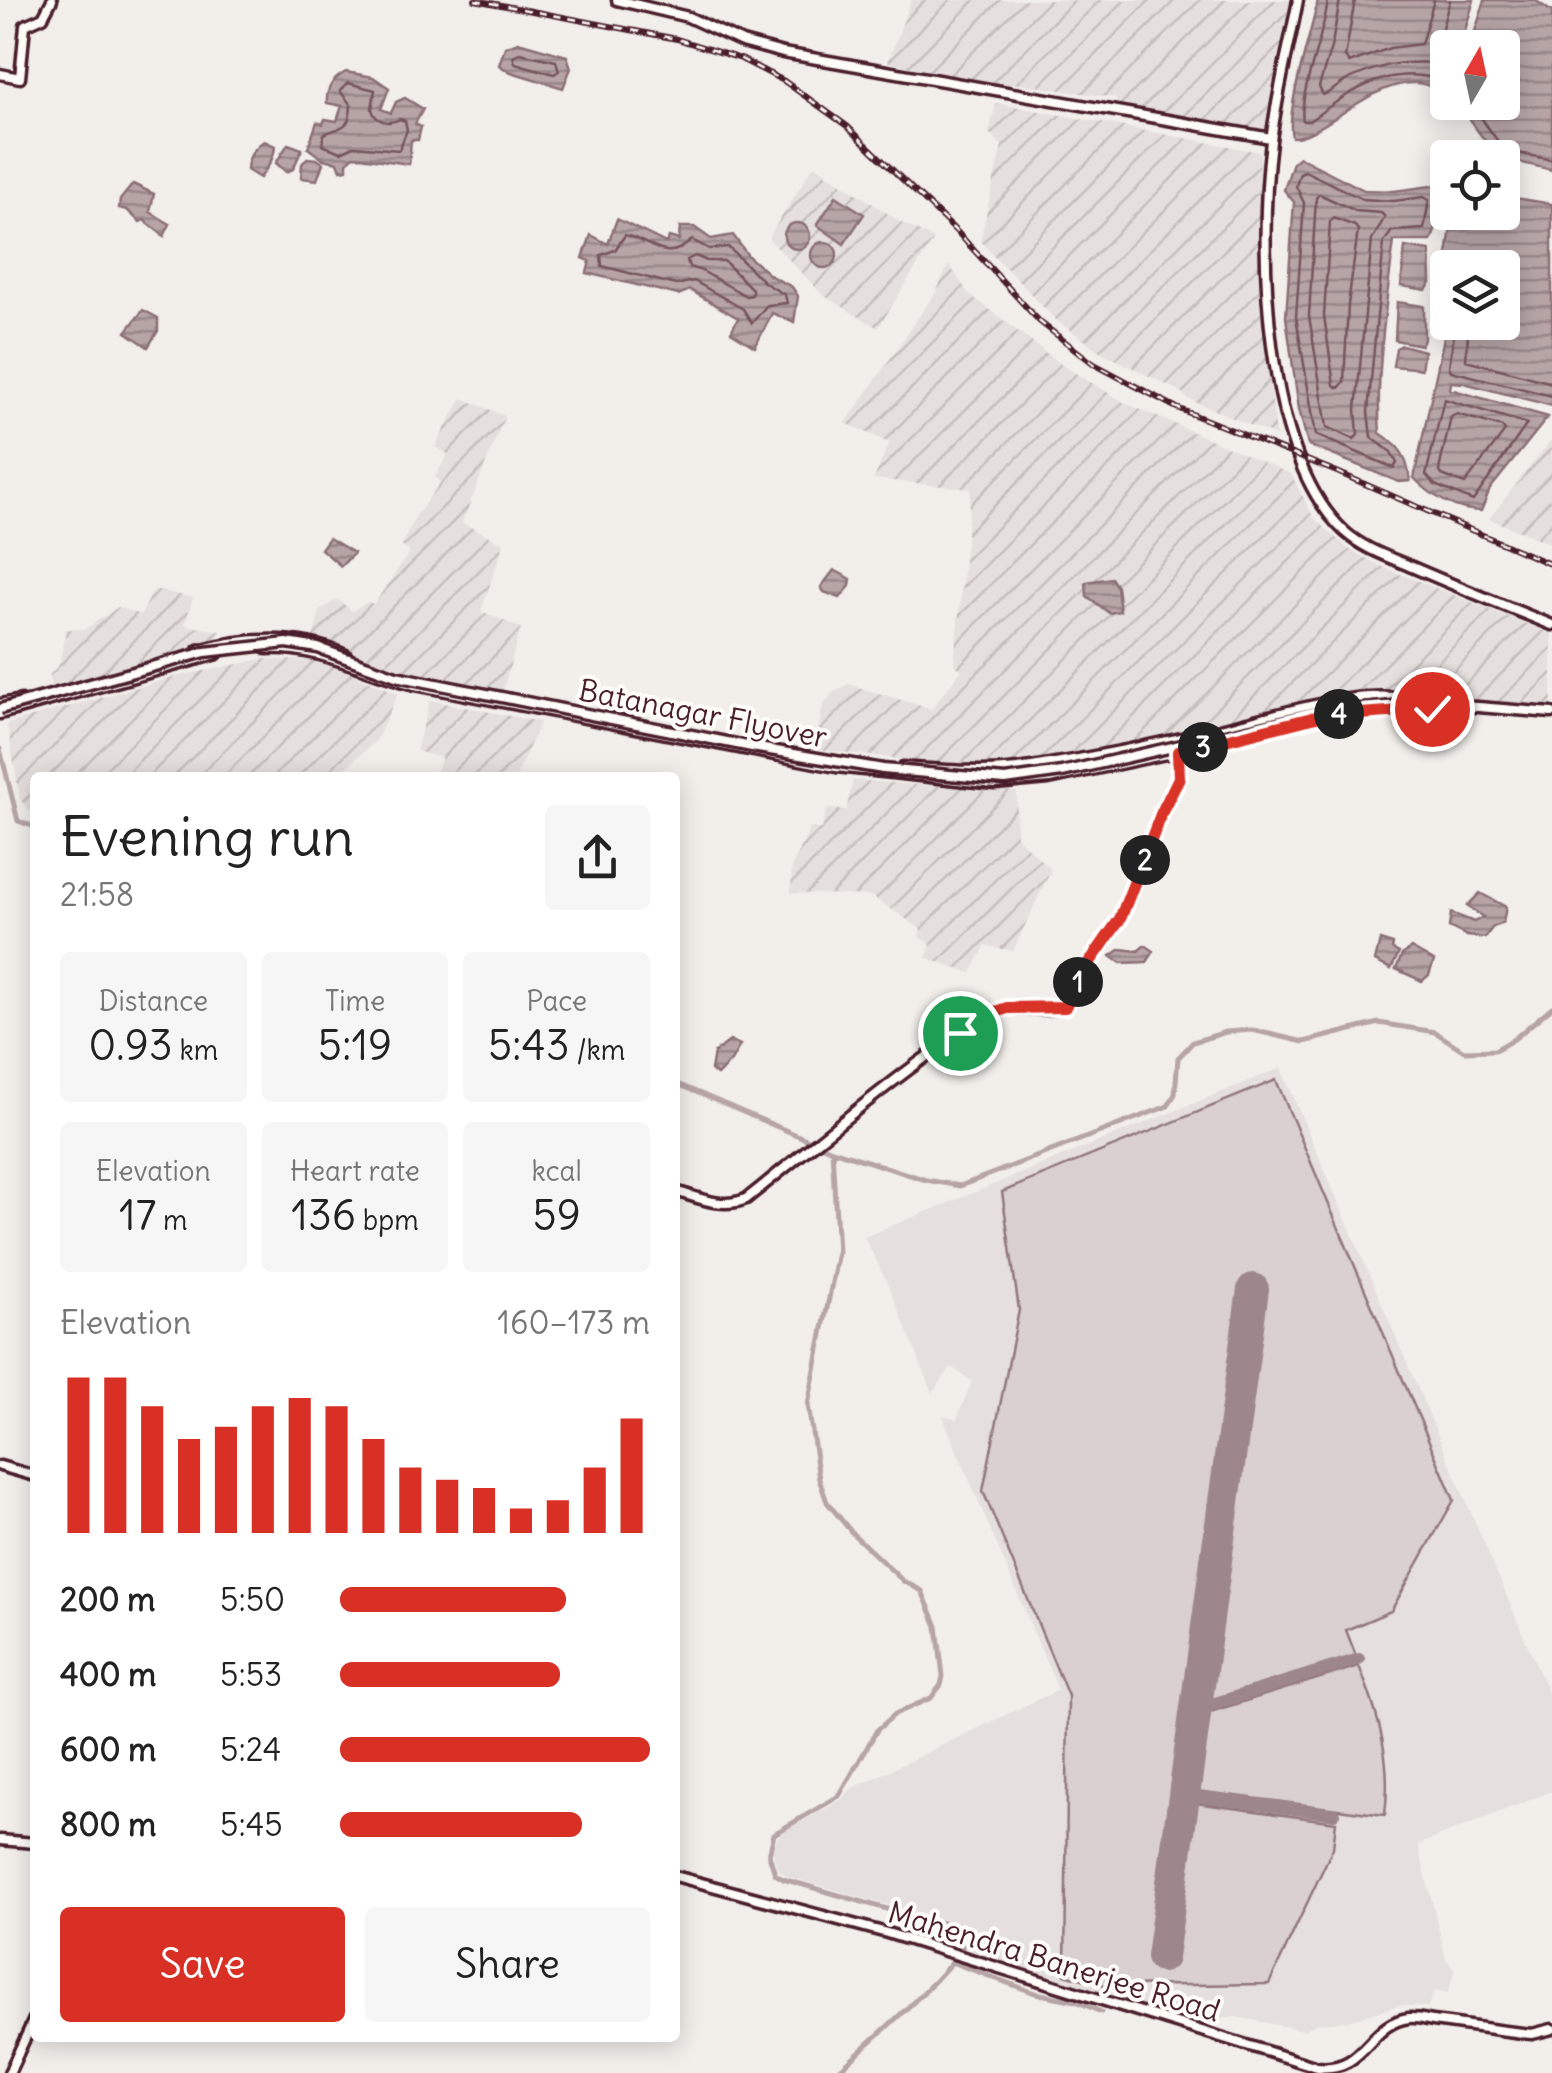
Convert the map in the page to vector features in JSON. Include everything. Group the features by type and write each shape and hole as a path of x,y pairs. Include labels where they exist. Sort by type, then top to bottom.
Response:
{"street":[{"path":"0,74 20,78 24,25 42,17 52,0"},
{"path":"617,0 688,17 742,42 782,53 1271,138"},
{"path":"1298,0 1271,138 1266,239 1270,312 1283,401 1295,450 1329,515 1364,546 1552,625"},
{"path":"1,710 212,647 291,640 318,644 405,675 726,740 884,766 1012,770 1355,699 1402,697 1426,706"},
{"name":"Batanagar Flyover","path":"1,710 205,652 287,643 318,648 396,676 752,747 883,769 1004,780 1062,772 1319,714 1426,706"},
{"path":"1,710 212,654 287,648 316,652 415,686 729,747 879,773 1016,784 1178,752 1316,717 1426,706 1552,714"},
{"path":"680,1192 718,1203 736,1203 903,1073 990,1014 1017,1006 1056,1010 1065,1007 1124,909 1179,778 1176,738"},
{"path":"0,1466 30,1475"},
{"path":"0,1840 30,1843"},
{"name":"Mahendra Banerjee Road","path":"680,1877 949,1952 1186,2024 1292,2061 1336,2068 1367,2049 1378,2034 1407,2018 1532,2034 1552,2029"},
{"path":"8,2073 30,2027"}],"shaded area":[{"path":"911,0 1290,0 1265,134 1117,107 1116,98 1013,83 1011,88 888,62"},
{"path":"996,103 1260,152 1259,289 1276,436 1188,399 1101,352 1056,320 980,241 1002,145 989,133"},
{"path":"814,165 902,223 934,239 878,328 823,295 768,238"},
{"path":"949,264 968,293 1062,365 1125,403 1291,474 1314,518 1348,549 1385,568 1552,634 1552,705 1388,695 1329,697 1093,752 984,769 815,749 823,706 832,694 848,684 931,709 962,670 954,664 971,489 874,479 889,443 846,423 936,292"},
{"path":"462,398 505,416 462,523 504,543 481,611 521,628 502,693 370,664 313,638 320,610 338,599 352,611 368,602 374,604 410,552 401,546 415,517 440,483 435,477 448,454 435,447"},
{"path":"1552,439 1552,544 1489,519"},
{"path":"154,589 193,598 185,625 220,631 216,644 50,687 50,674 59,665 66,629 85,629 118,607 141,615"},
{"path":"263,659 321,661 398,693 376,741 341,772 30,772 30,811 20,799 7,724 174,677"},
{"path":"430,700 540,722 518,772 436,772 442,758 416,751"},
{"path":"853,780 1017,792 1016,836 1051,870 1013,951 985,946 971,973 926,958 931,944 919,937 921,929 871,896 791,893 792,866 810,828 822,829 827,809 846,810"},
{"path":"1281,1068 1552,1702 1552,1791 1418,1845 1446,1959 1455,1969 1448,1994 1435,1991 1428,2007 1399,2005 1303,2030 1236,2017 1209,2020 1203,2025 968,1954 973,1936 964,1923 787,1876 777,1868 773,1852 783,1832 843,1799 851,1789 1058,1690 942,1415 957,1419 972,1381 951,1367 933,1393 864,1237"},
{"path":"1276,1080 1454,1500 1391,1611 1346,1630 1356,1656 1209,1700 1263,1291 1242,1288 1155,1957 1175,1959 1195,1803 1336,1822 1333,1848 1269,1984 1108,1986 1065,1974 1068,1696 983,1491 1019,1310 1002,1192"},
{"path":"1359,1666 1382,1739 1387,1776 1385,1815 1196,1791 1207,1713"}],"water":[{"path":"1318,0 1474,0 1465,30 1430,30 1430,87 1419,83 1380,91 1316,129 1292,137 1296,90"},
{"path":"1485,0 1535,0 1552,12 1552,170 1520,162 1520,140 1484,140 1470,120 1520,120 1520,30 1475,30"},
{"path":"518,42 567,56 571,68 563,88 499,65 505,47"},
{"path":"346,72 373,77 389,88 381,109 391,113 396,102 405,98 423,109 415,124 421,127 418,140 411,140 409,164 354,156 347,162 347,169 341,170 338,162 323,159 308,148 317,122 337,121 342,106 327,103 328,93 334,80"},
{"path":"264,141 275,146 260,178 247,166 252,153"},
{"path":"288,144 302,149 293,169 286,172 276,163"},
{"path":"1299,157 1364,190 1430,186 1430,230 1435,231 1431,241 1394,241 1382,337 1380,433 1402,453 1410,481 1399,482 1308,445 1286,317 1294,202 1284,190 1293,162"},
{"path":"307,158 323,163 317,180 301,178 302,164"},
{"path":"133,184 154,194 150,212 170,224 164,236 144,220 140,222 119,208 120,200"},
{"path":"836,196 864,214 844,244 817,225"},
{"path":"1520,199 1552,204 1552,406 1451,382 1450,389 1548,417 1490,489 1481,511 1444,501 1414,478 1443,340 1520,340 1520,250 1448,250 1451,230 1520,230"},
{"path":"617,219 666,243 669,237 679,240 680,227 694,227 711,239 733,235 749,257 792,287 798,296 794,322 772,313 755,347 731,332 738,318 690,290 678,295 587,273 590,261 583,258 591,235 608,244"},
{"path":"797,223 806,227 810,236 806,245 797,249 788,245 784,236 788,227"},
{"path":"824,242 833,246 837,255 833,264 824,268 815,264 811,255 815,246"},
{"path":"1405,247 1430,251 1430,284 1426,290 1401,286"},
{"path":"1397,302 1424,306 1421,345 1395,340"},
{"path":"143,310 158,318 158,331 148,347 126,332"},
{"path":"1402,345 1424,351 1421,369 1393,366 1396,348"},
{"path":"329,538 354,553 341,566 321,549"},
{"path":"834,570 851,579 840,598 821,587"},
{"path":"1111,578 1117,587 1120,611 1109,613 1087,596 1086,582"},
{"path":"1480,893 1506,907 1503,922 1485,938 1467,936 1449,927 1451,913 1474,922 1483,917 1467,906"},
{"path":"1380,940 1393,944 1392,949 1399,953 1391,969 1375,961"},
{"path":"1145,945 1154,951 1147,962 1121,963 1111,956 1121,949 1138,951"},
{"path":"1411,948 1434,961 1422,981 1396,969 1402,955"},
{"path":"730,1041 740,1045 717,1075 711,1070 714,1053"}],"waterway":[{"path":"0,749 18,821 30,825"},
{"path":"680,1085 832,1150 926,1180 960,1186 1168,1106 1175,1094 1178,1058 1193,1042 1226,1032 1252,1030 1304,1042 1379,1023 1435,1032 1464,1051 1495,1050 1552,1007"},
{"path":"832,1150 838,1252 808,1405 819,1479 827,1502 853,1534 903,1581 922,1591 937,1626 943,1676 931,1698 895,1714 877,1730 839,1796 774,1834 769,1855 775,1874 783,1879 925,1920 957,1925 968,1935 931,1985 836,2073"},
{"path":"951,1962 1101,2012"}],"taxiway":[{"path":"1197,1698 1210,1705 1359,1659"},
{"path":"1194,1720 1210,1705"},
{"path":"1184,1795 1334,1814"}],"runway":[{"path":"1162,1957 1253,1289"}],"railway":[{"path":"475,0 677,39 741,59 784,81 847,126 959,234 1040,322 1094,364 1177,408 1552,565"}],"route":[{"path":"960,1033 1007,1008 1056,1010 1069,1002 1085,969 1120,919 1179,778 1178,752 1316,717 1432,709"}]}
